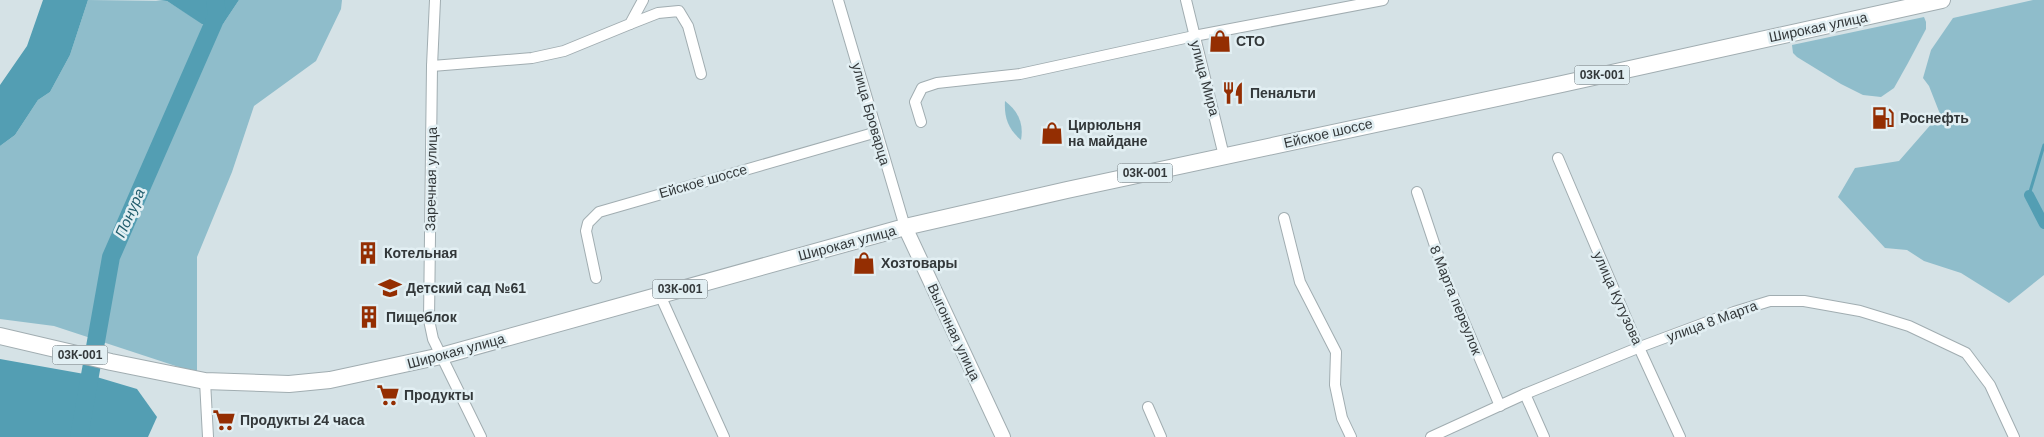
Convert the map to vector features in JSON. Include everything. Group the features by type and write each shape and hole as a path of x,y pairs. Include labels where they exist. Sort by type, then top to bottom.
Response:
{"main road":[{"name":"Широкая улица","path":"1753,42 1942,0"},
{"name":"Ейское шоссе","path":"904,227 1753,42"},
{"name":"Широкая улица","path":"0,336 205,382 289,384 330,380 441,356 904,227"}],"street":[{"name":"Заречная улица","path":"435,0 432,66 429,320 433,339 481,437"},
{"path":"630,24 643,0"},
{"name":"улица Броварца","path":"838,0 904,227"},
{"name":"улица Мира","path":"1186,0 1224,156"},
{"path":"921,122 915,102 922,88 937,84 1020,74 1194,36 1383,0"},
{"path":"432,66 532,58 564,51 658,13 680,11 688,26 701,74"},
{"name":"Ейское шоссе","path":"596,278 586,232 588,223 599,212 876,132"},
{"name":"улица Кутузова","path":"1558,158 1680,437"},
{"name":"8 Марта переулок","path":"1417,192 1446,279 1500,406"},
{"path":"1284,218 1300,282 1336,352 1335,385 1342,418 1351,437"},
{"name":"Выгонная улица","path":"904,227 1003,437"},
{"path":"660,295 724,437"},
{"name":"улица 8 Марта","path":"1432,437 1525,394 1640,347 1734,312 1770,301 1804,301 1860,311 1909,326 1966,353 1990,385 2014,437"},
{"path":"205,382 208,437"},
{"path":"1525,394 1544,437"},
{"path":"1148,406 1161,437"}],"shaded area":[{"path":"43,0 88,0 70,55 50,92 38,100 15,135 0,146 0,85 27,46"},
{"path":"88,0 167,1 202,23 223,24 239,0 342,0 341,9 316,61 254,106 232,172 197,257 197,373 54,326 0,319 0,146 15,135 38,100 50,92 70,55"},
{"path":"156,0 239,0 223,24 202,24 167,1"},
{"path":"2033,0 2044,0 2044,275 2009,303 1961,273 1924,261 1907,250 1885,248 1838,197 1855,168 1899,161 1940,114 1929,86 1923,78 1931,50 1953,18"},
{"path":"1924,17 1926,29 1908,63 1894,88 1881,97 1863,95 1841,84 1793,53 1792,45"},
{"path":"1005,101 1017,113 1022,128 1021,140 1013,132 1008,122 1005,112"},
{"path":"0,359 90,375 137,389 157,417 148,437 0,437"}],"waterway":[{"name":"Понура","path":"79,437 111,257 217,15 215,0"},
{"path":"2029,195 2044,145"},
{"path":"2029,195 2044,224"}],"place":[{"name":"СТО","path":"1220,41"},
{"name":"Пенальти","path":"1233,93"},
{"name":"Роснефть","path":"1883,118"},
{"name":"Цирюльня на майдане","path":"1052,133"},
{"name":"Котельная","path":"368,253"},
{"name":"Хозтовары","path":"864,263"},
{"name":"Детский сад №61","path":"390,288"},
{"name":"Пищеблок","path":"369,317"},
{"name":"Продукты","path":"388,395"},
{"name":"Продукты 24 часа","path":"224,420"}]}
